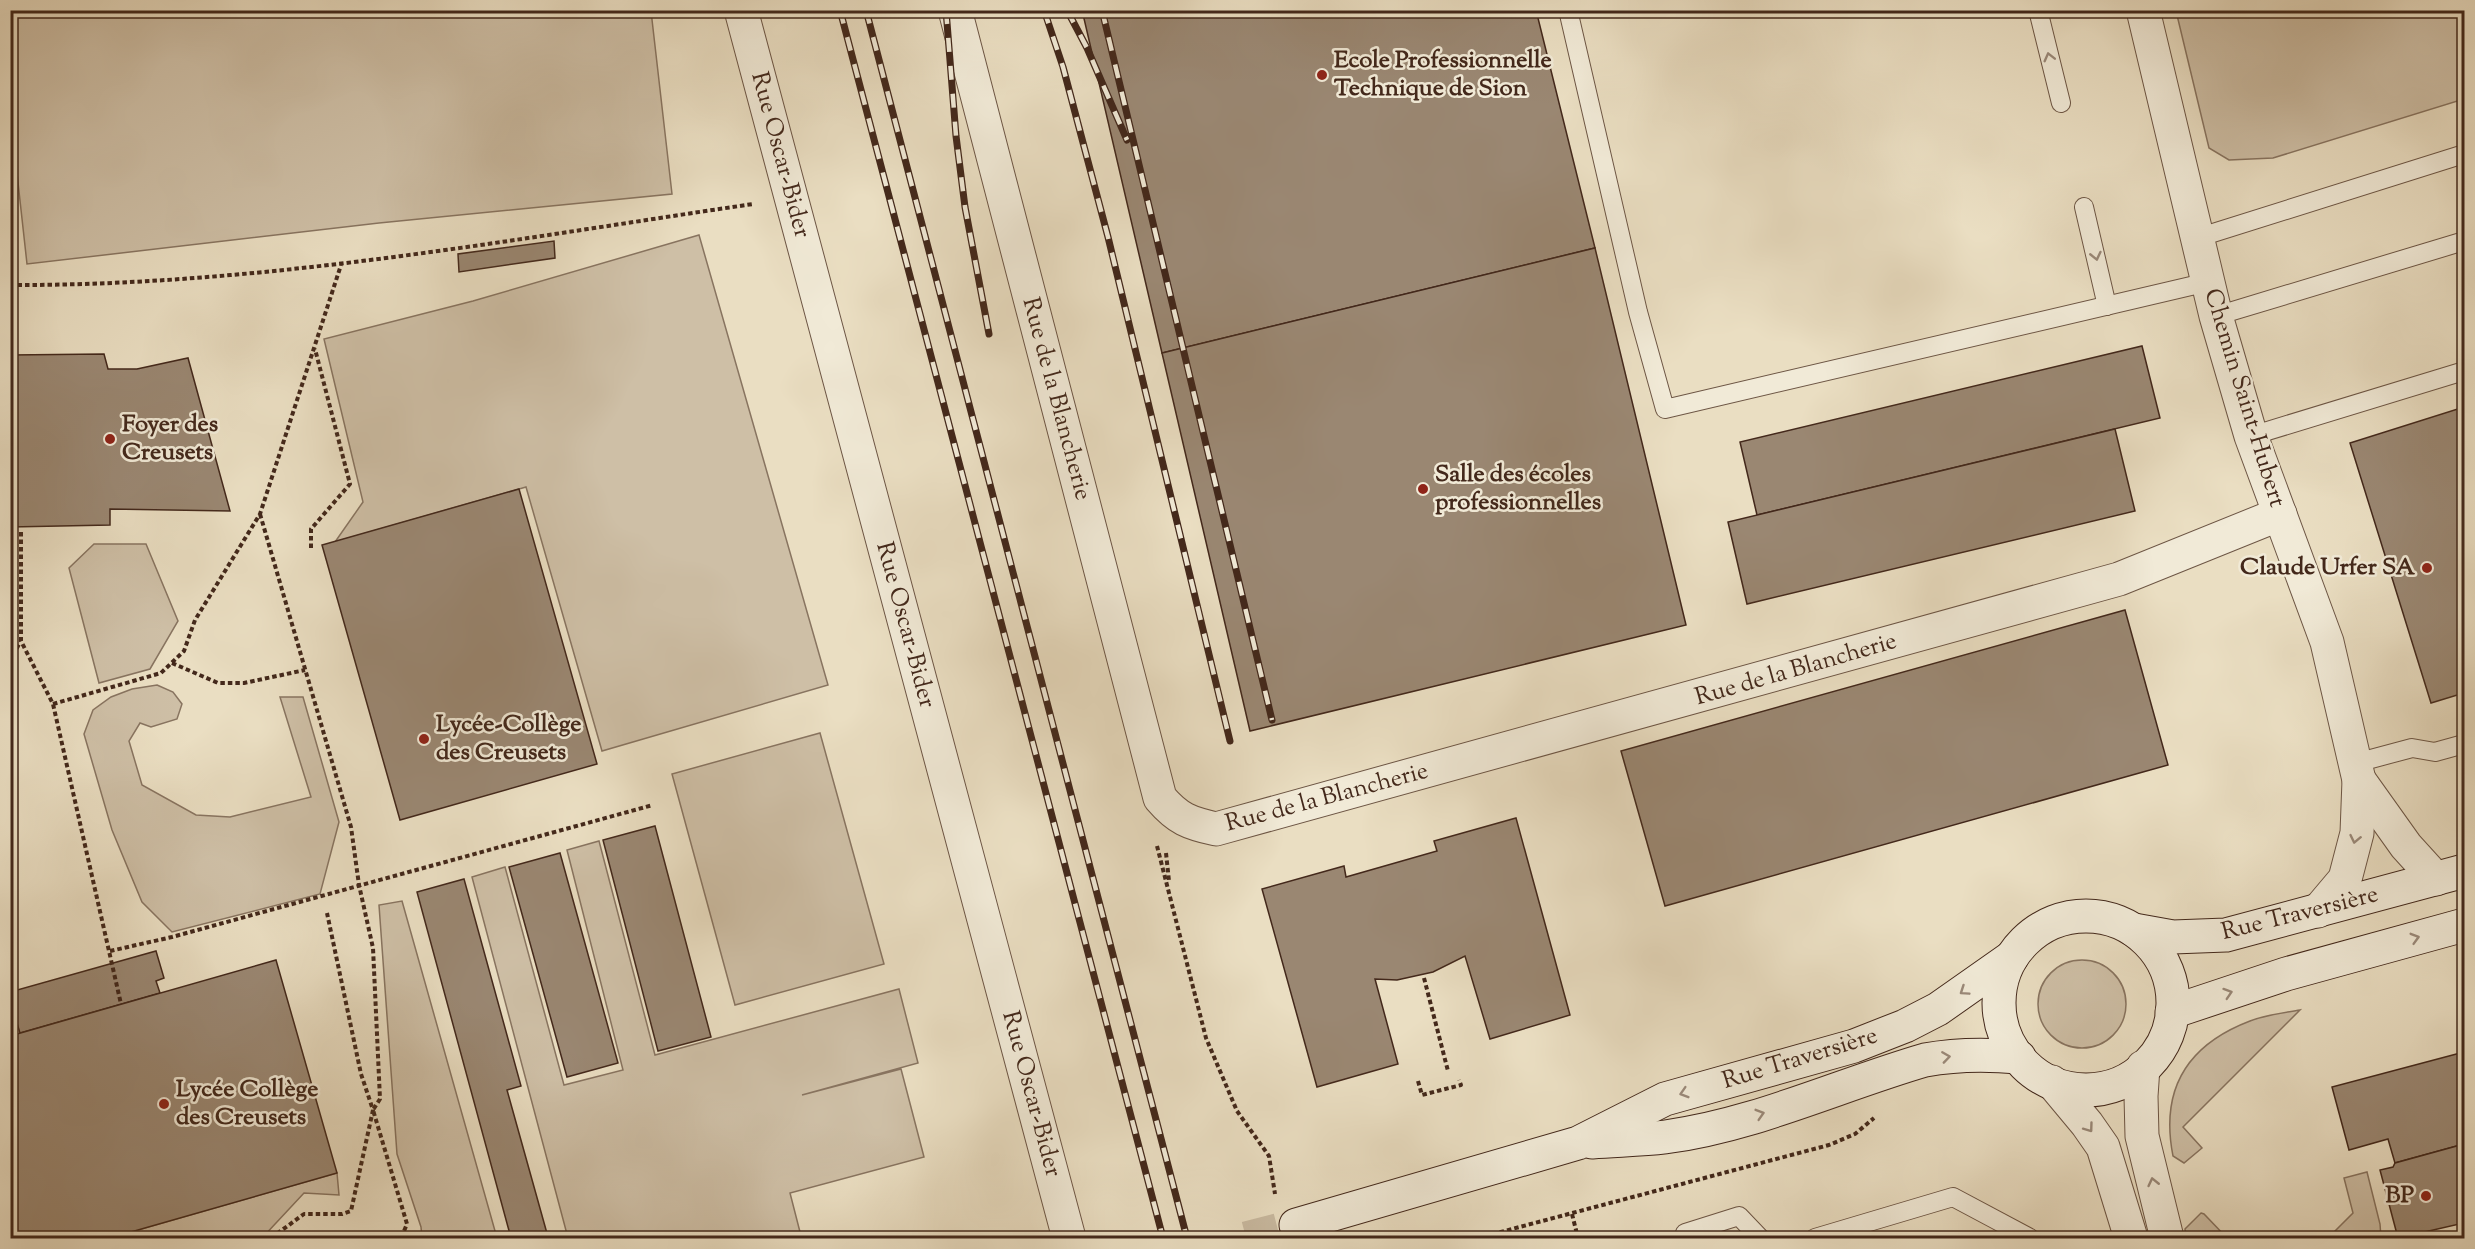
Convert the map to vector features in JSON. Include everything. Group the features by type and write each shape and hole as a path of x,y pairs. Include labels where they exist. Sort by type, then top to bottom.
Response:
{"street":[{"name":"Rue Oscar-Bider","path":"741,10 1070,1239"},
{"name":"Rue de la Blancherie","path":"955,10 1160,798 1172,813 1190,823 1216,829 2107,583 2280,514"},
{"name":"Chemin Saint-Hubert","path":"2143,10 2216,316 2251,436 2326,642 2357,772 2357,833 2345,879 2318,910"},
{"name":"Chemin Saint-Hubert","path":"2357,772 2406,846 2450,875"},
{"name":"Rue Traversière","path":"2134,930 2173,937 2226,935 2450,875"},
{"path":"2091,916 2106,918 2134,930 2152,946 2164,966 2171,988 2172,1012 2169,1029 2162,1045 2143,1067 2119,1083 2097,1089 2074,1089 2038,1076 2019,1057 2009,1042 2000,1013 2002,983 2012,957 2034,933 2047,925 2068,918 2091,916"},
{"path":"2172,1012 2286,974 2464,924"},
{"name":"Rue Traversière","path":"1578,1143 1665,1099 1810,1059 1905,1026 1938,1009 2012,957"},
{"name":"Rue Traversière","path":"1287,1215 1578,1143 1665,1137 1690,1132 1743,1119 1925,1060 1951,1055 1982,1054 2019,1057"},
{"path":"2143,1067 2142,1136 2167,1239"},
{"path":"2052,1082 2103,1147 2131,1239"}],"lane":[{"path":"1568,10 1638,312 1665,409 2208,282"},
{"path":"2038,10 2061,103"},
{"path":"2197,238 2464,154"},
{"path":"2085,207 2107,306"},
{"path":"2216,316 2464,241"},
{"path":"2251,436 2464,371"},
{"path":"2357,772 2412,748 2434,752 2464,744"},
{"path":"1815,1239 1953,1197 2030,1239"},
{"path":"1686,1239 1685,1233 1738,1216 1760,1239"}],"path":[{"path":"10,285 157,282 341,265 763,202"},
{"path":"53,704 161,673 184,651 195,620 260,514 341,265"},
{"path":"311,548 311,530 350,484 315,348"},
{"path":"260,514 351,827 359,885 373,948 380,1099 373,1110 351,1211 342,1214 304,1214 272,1239"},
{"path":"21,532 21,641 53,704 121,1004"},
{"path":"10,662 21,641"},
{"path":"172,663 218,683 244,683 305,670"},
{"path":"110,951 172,937 654,805"},
{"path":"1170,894 1206,1038 1237,1111 1269,1156 1287,1215"},
{"path":"327,914 361,1074 407,1224 401,1239"},
{"path":"1424,978 1448,1071"},
{"path":"1418,1081 1422,1095 1461,1085 1459,1080"},
{"path":"1478,1239 1829,1145 1855,1134 1876,1116"},
{"path":"1572,1214 1578,1239"}],"shaded area":[{"path":"10,11 651,11 672,194 379,223 27,264 11,119"},
{"path":"2176,11 2464,11 2464,99 2273,158 2229,160 2209,148"},
{"path":"699,235 828,685 602,751 526,487 335,542 363,502 324,339 473,301"},
{"path":"94,544 146,544 178,621 150,669 99,683 69,568"},
{"path":"157,685 173,692 182,704 177,719 151,727 140,723 129,741 142,785 196,815 230,817 311,797 280,697 303,697 339,822 320,894 172,932 142,902 112,830 84,734 93,710 111,697 132,689"},
{"path":"820,733 884,964 735,1005 672,774"},
{"path":"599,841 655,1055 899,989 918,1063 802,1095 901,1069 924,1157 790,1193 800,1232 776,1238 568,1238 472,877 505,867 564,1085 623,1070 567,850"},
{"path":"402,901 497,1238 422,1238 421,1227 397,1154 379,905"},
{"path":"2082,960 2099,963 2113,973 2123,987 2126,1004 2123,1021 2113,1035 2099,1045 2082,1048 2065,1045 2051,1035 2041,1021 2038,1004 2041,987 2051,973 2065,963"},
{"path":"2300,1010 2183,1127 2202,1148 2184,1163 2173,1156 2170,1132 2175,1091 2183,1073 2195,1057 2228,1031 2250,1021"},
{"path":"2367,1172 2380,1224 2381,1238 2328,1238 2353,1213 2344,1178"},
{"path":"337,1173 339,1195 304,1193 262,1238 110,1238"},
{"path":"2201,1213 2227,1238 2186,1238 2185,1229"}],"building":[{"path":"1082,10 1536,10 1595,248 1162,353"},
{"path":"554,241 555,258 459,272 458,254"},
{"name":"Salle des écoles professionnelles","path":"1595,248 1686,625 1250,731 1162,353"},
{"path":"2142,346 2160,418 1757,515 1740,442"},
{"name":"Foyer des Creusets","path":"104,354 108,369 137,369 188,358 230,511 110,509 110,525 10,527 10,355"},
{"name":"Claude Urfer SA","path":"2464,407 2464,693 2431,703 2350,443"},
{"path":"2115,429 2135,511 1747,604 1728,522"},
{"path":"519,489 597,764 400,820 322,545"},
{"path":"2125,610 2168,765 1665,906 1621,751"},
{"path":"1516,818 1570,1015 1490,1039 1465,956 1433,972 1397,980 1375,979 1398,1064 1317,1087 1262,889 1344,866 1346,877 1437,851 1434,841"},
{"path":"655,826 711,1037 658,1051 603,840"},
{"path":"560,853 618,1063 567,1077 509,867"},
{"path":"464,879 521,1086 507,1090 548,1237 511,1238 417,892"},
{"path":"156,951 164,978 156,981 160,993 20,1033 10,1000 10,992"},
{"name":"Lycée Collège des Creusets","path":"276,960 337,1173 110,1238 10,1238 10,1036"},
{"path":"2464,1052 2464,1144 2395,1163 2388,1139 2349,1150 2332,1087"},
{"name":"BP","path":"2464,1144 2464,1223 2398,1238 2380,1170 2393,1167 2395,1163"}],"tunnel":[{"path":"1246,1238 1296,1225"}],"railway":[{"path":"840,10 1163,1238"},
{"path":"866,10 1187,1238"},
{"path":"946,10 956,136 965,207 989,334"},
{"path":"1044,10 1063,67 1108,237 1230,741"},
{"path":"1067,10 1087,48 1127,140"},
{"path":"1102,10 1272,720"}],"place":[{"name":"Ecole Professionnelle Technique de Sion","path":"1322,75"},
{"name":"Foyer des Creusets","path":"110,439"},
{"name":"Salle des écoles professionnelles","path":"1423,489"},
{"name":"Claude Urfer SA","path":"2427,568"},
{"name":"Lycée-Collège des Creusets","path":"424,739"},
{"name":"Lycée Collège des Creusets","path":"164,1104"},
{"name":"BP","path":"2426,1196"}]}
